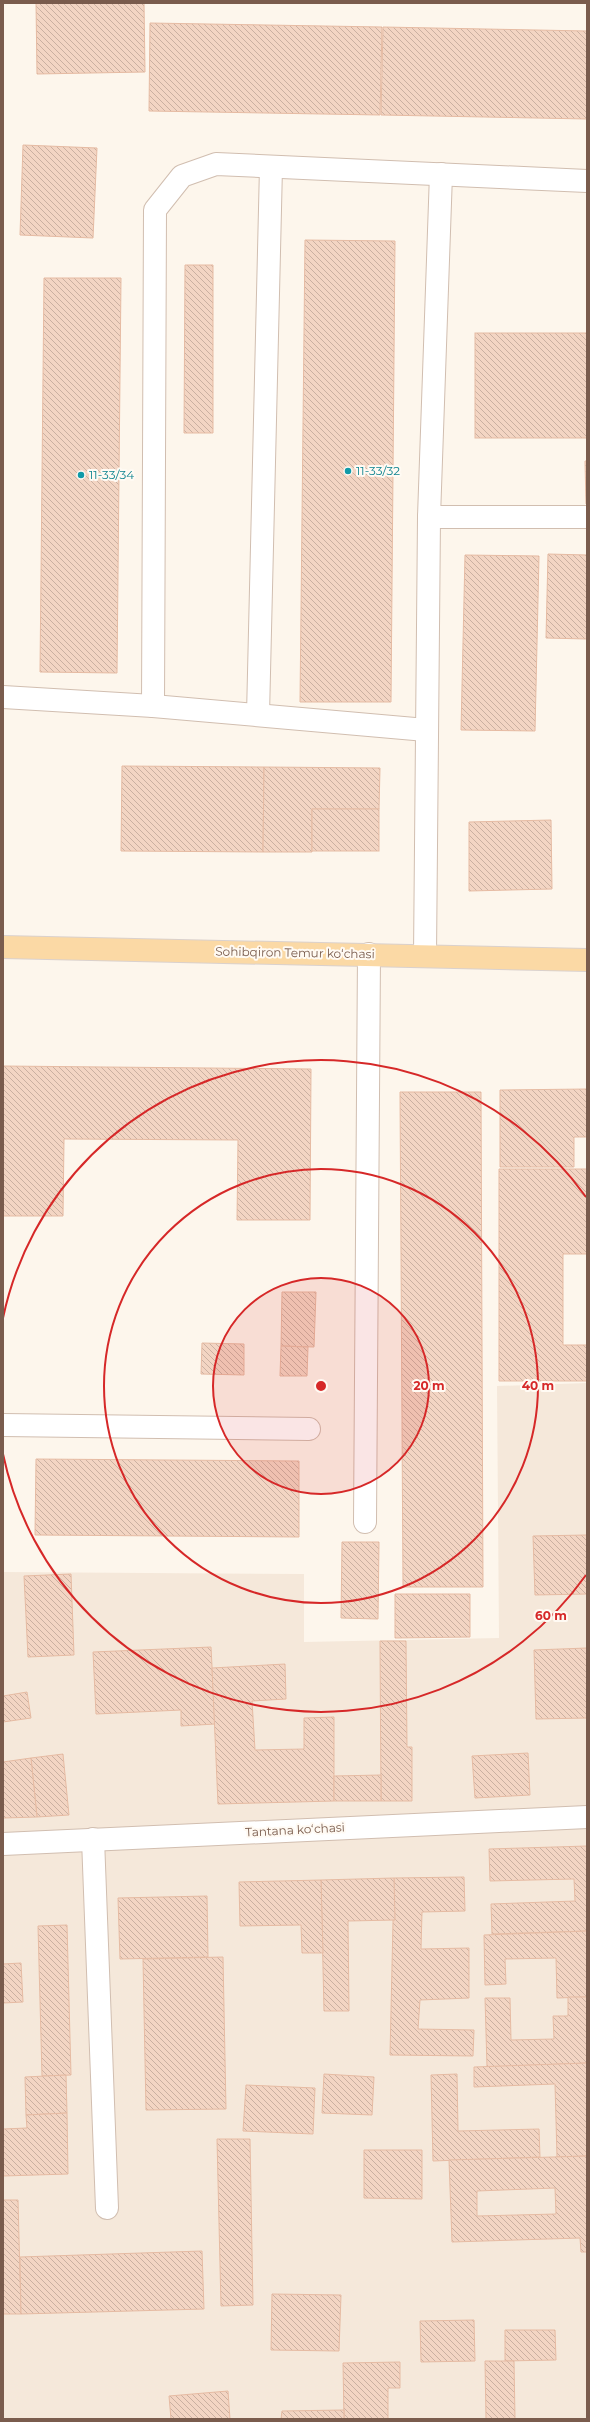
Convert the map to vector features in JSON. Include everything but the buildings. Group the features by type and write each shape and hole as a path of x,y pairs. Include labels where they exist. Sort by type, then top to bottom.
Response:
{"main road":[{"name":"Sohibqiron Temur koʻchasi","path":"3,947 587,960"}],"street":[{"path":"154,706 155,210 182,176 216,164 587,181"},
{"path":"258,715 271,167"},
{"path":"425,956 429,517 441,174"},
{"path":"429,517 587,517"},
{"path":"3,697 154,706 426,730"},
{"path":"365,1522 369,954"},
{"path":"3,1425 308,1429"},
{"name":"Tantana koʻchasi","path":"3,1844 587,1817"},
{"path":"93,1839 107,2208"}],"shaded area":[{"path":"587,1383 587,2419 3,2419 3,1572 304,1574 304,1642 499,1638 497,1386"}],"place":[{"name":"11-33/32","path":"348,471"},
{"name":"11-33/34","path":"81,475"}]}
